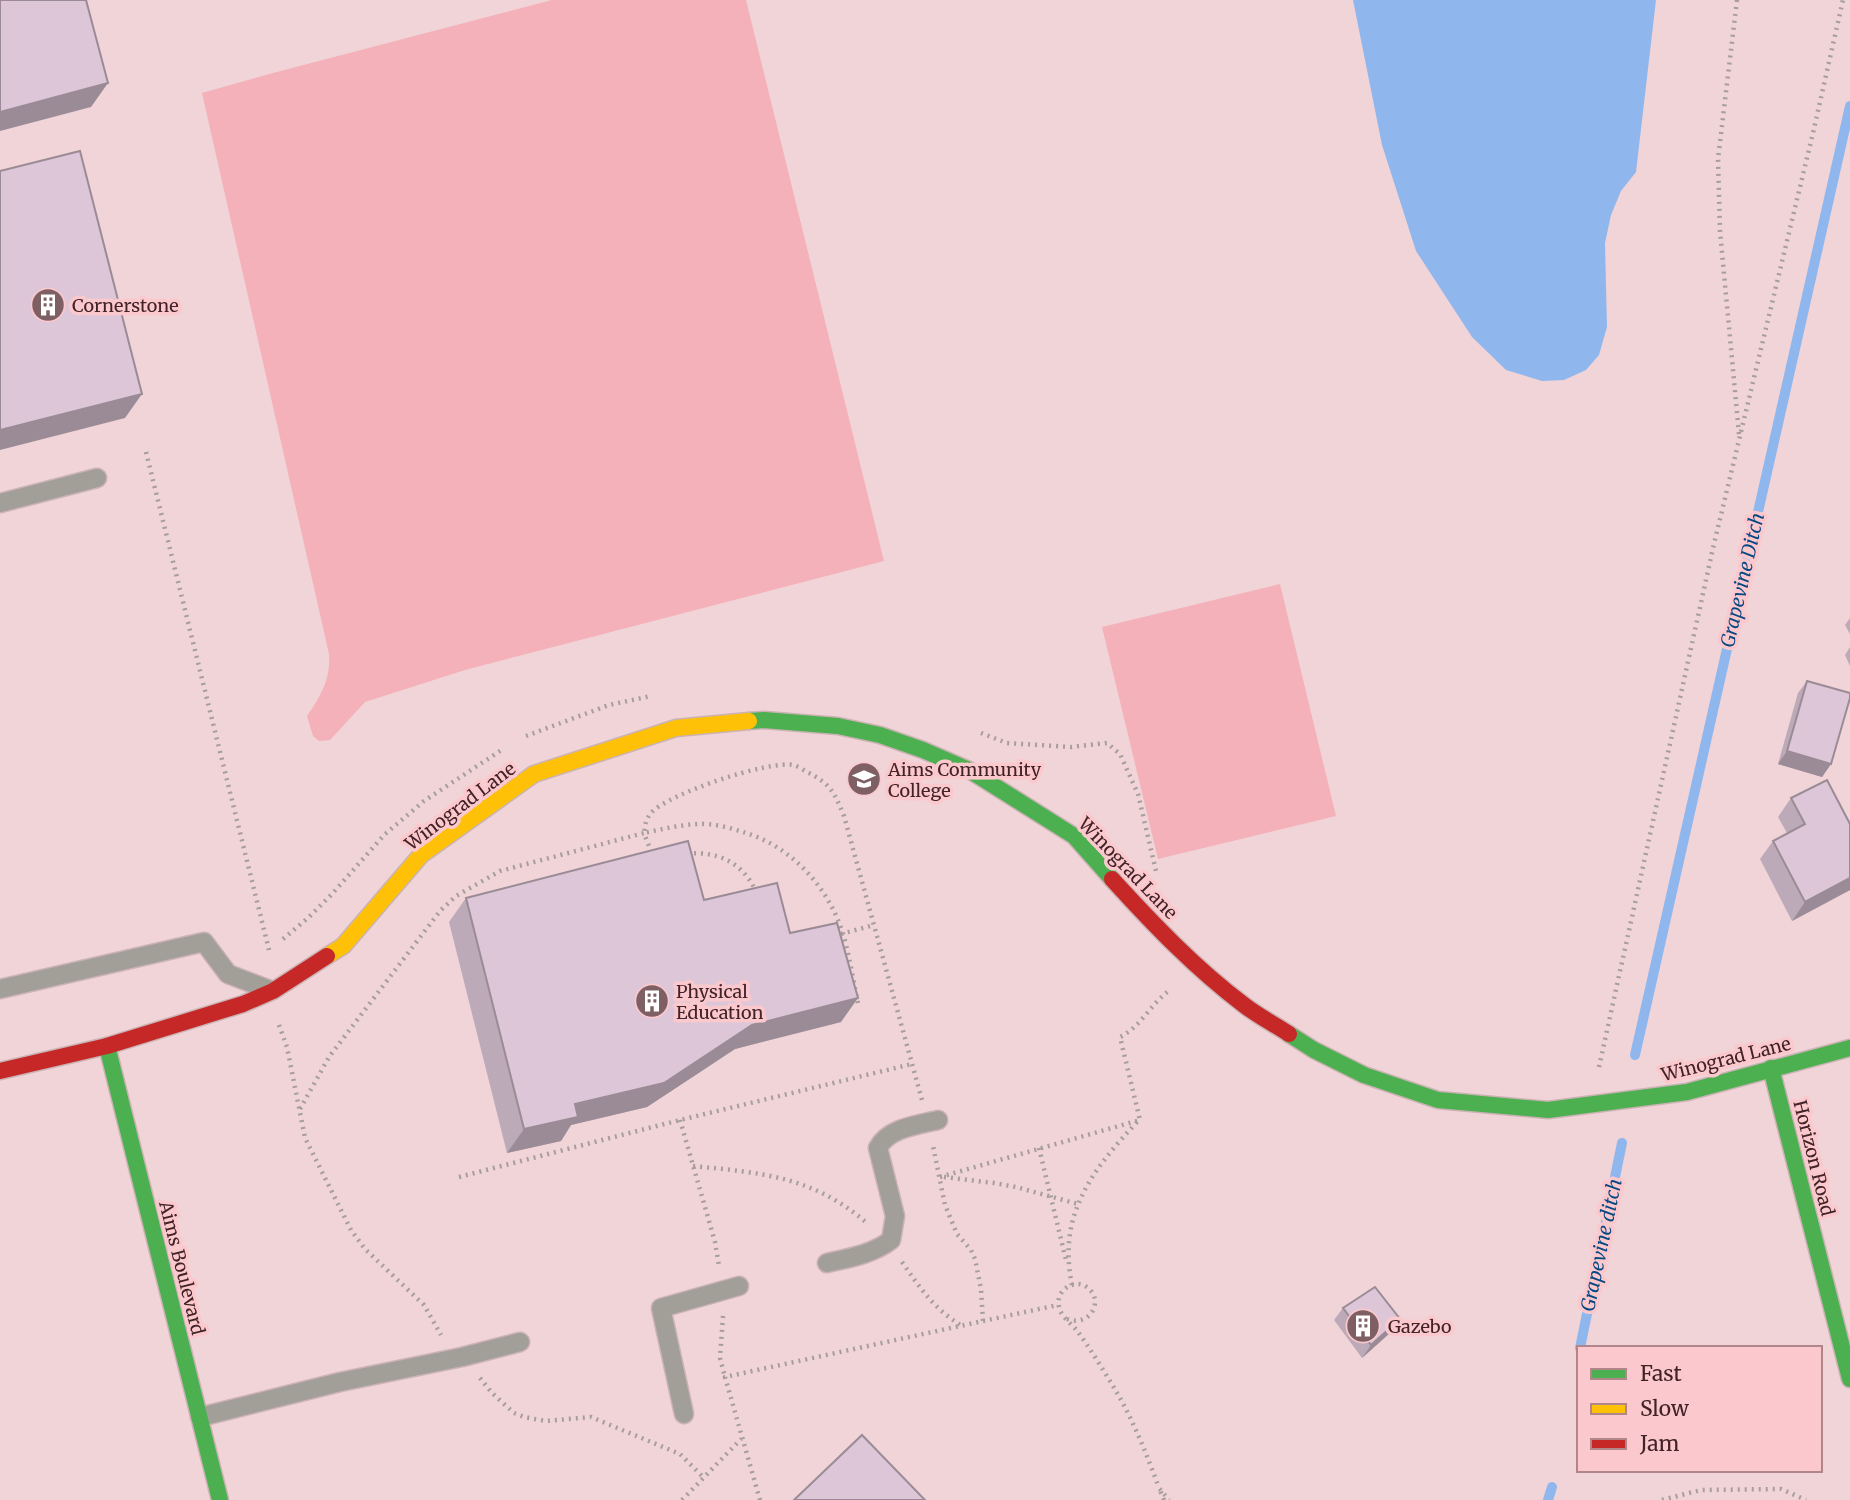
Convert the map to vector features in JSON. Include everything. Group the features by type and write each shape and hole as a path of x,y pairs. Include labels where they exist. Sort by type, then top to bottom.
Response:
{"street":[{"name":"Winograd Lane","path":"0,1071 107,1046 273,991 343,946 421,856 534,774 676,728 764,720 838,726 880,735 969,770 1074,836 1142,912 1198,967 1245,1006 1314,1050 1364,1075 1438,1100 1548,1110 1686,1092 1850,1048"},
{"name":"Aims Boulevard","path":"107,1046 220,1500"},
{"name":"Horizon Road","path":"1771,1068 1843,1325 1850,1379"}],"lane":[{"path":"0,503 97,478"},
{"path":"0,989 204,942 228,974 273,991"},
{"path":"827,1264 865,1253 891,1240 895,1216 878,1148 882,1141 896,1131 937,1120"},
{"path":"684,1414 661,1307 732,1288"},
{"path":"200,1417 340,1382 520,1342"}],"path":[{"path":"1737,0 1718,159 1720,231 1740,439"},
{"path":"1592,1104 1692,643 1843,0"},
{"path":"146,452 272,961 276,1017 287,1047 306,1138 351,1230 365,1249 424,1305 443,1338 492,1393 514,1413 546,1420 592,1417 680,1454 704,1478"},
{"path":"654,861 644,832 651,813 673,797 760,768 778,764 794,765 800,723"},
{"path":"972,729 1007,743 1071,747 1107,743 1120,754 1138,794 1160,881"},
{"path":"299,1110 329,1057 440,911 456,896 500,871 644,832 700,824 737,830 766,840 792,856 821,890 843,933 858,1003"},
{"path":"678,855 711,854 735,864 752,882 760,903"},
{"path":"830,936 874,925"},
{"path":"1140,1120 1120,1037 1129,1033 1159,998 1198,967"},
{"path":"459,1177 912,1064"},
{"path":"680,1120 715,1242 732,1288 720,1350 725,1377"},
{"path":"1077,1204 994,1183 940,1177 1140,1120"},
{"path":"1072,1285 1068,1266 1070,1232 1077,1204 1099,1165 1140,1120"},
{"path":"1039,1148 1072,1285"},
{"path":"693,1166 781,1177 833,1198 858,1215 894,1249 929,1300 945,1316 962,1326"},
{"path":"1067,1319 1079,1321 1090,1316 1095,1305 1089,1289 1078,1284 1072,1285 1062,1291 1058,1305 1062,1314 1079,1334 1115,1390 1142,1442 1164,1500"},
{"path":"982,1321 1058,1305"},
{"path":"682,1500 742,1438"},
{"path":"1159,1488 1169,1500"},
{"path":"1662,1500 1701,1490 1782,1489 1806,1500"}],"shaded area":[{"path":"552,0 746,0 884,561 465,670 365,702 330,740 319,741 313,736 307,716 324,686 329,654 202,93"},
{"path":"1280,584 1336,816 1158,859 1102,627"}],"water":[{"path":"1353,0 1656,0 1636,172 1621,191 1611,215 1605,243 1607,327 1599,355 1586,370 1564,380 1542,381 1506,370 1472,337 1416,251 1382,145"}],"building":[{"path":"0,0 86,0 108,83 0,112"},
{"name":"Cornerstone","path":"80,151 142,394 0,430 0,171"},
{"path":"1807,681 1850,693 1831,764 1787,751"},
{"path":"1827,780 1850,824 1850,878 1805,902 1773,841 1805,824 1791,798"},
{"name":"Physical Education","path":"688,841 704,900 777,883 790,933 837,923 858,998 752,1025 664,1083 575,1104 578,1117 524,1129 466,898"},
{"path":"1375,1287 1400,1319 1371,1345 1343,1308"},
{"path":"862,1435 925,1500 794,1500"}],"waterway":[{"name":"Grapevine Ditch","path":"1635,1055 1850,106"},
{"name":"Grapevine ditch","path":"1580,1346 1622,1143"},
{"name":"Grapevine ditch","path":"1548,1500 1552,1487"}],"traffic: fast":[{"path":"749,721 838,726 880,735 969,770 1074,836 1112,879"},
{"path":"1289,1034 1364,1075 1438,1100 1548,1110 1687,1092 1850,1048"},
{"path":"107,1046 220,1500"},
{"path":"1771,1068 1850,1379"}],"traffic: slow":[{"path":"327,956 343,946 421,855 534,774 676,728 749,721"}],"traffic: jam":[{"path":"1112,879 1208,976 1249,1009 1289,1034"},
{"path":"0,1071 107,1046 243,1004 273,991 327,956"}],"place":[{"name":"Cornerstone","path":"48,305"},
{"name":"Aims Community College","path":"864,779"},
{"name":"Physical Education","path":"652,1001"},
{"name":"Gazebo","path":"1363,1326"}]}
